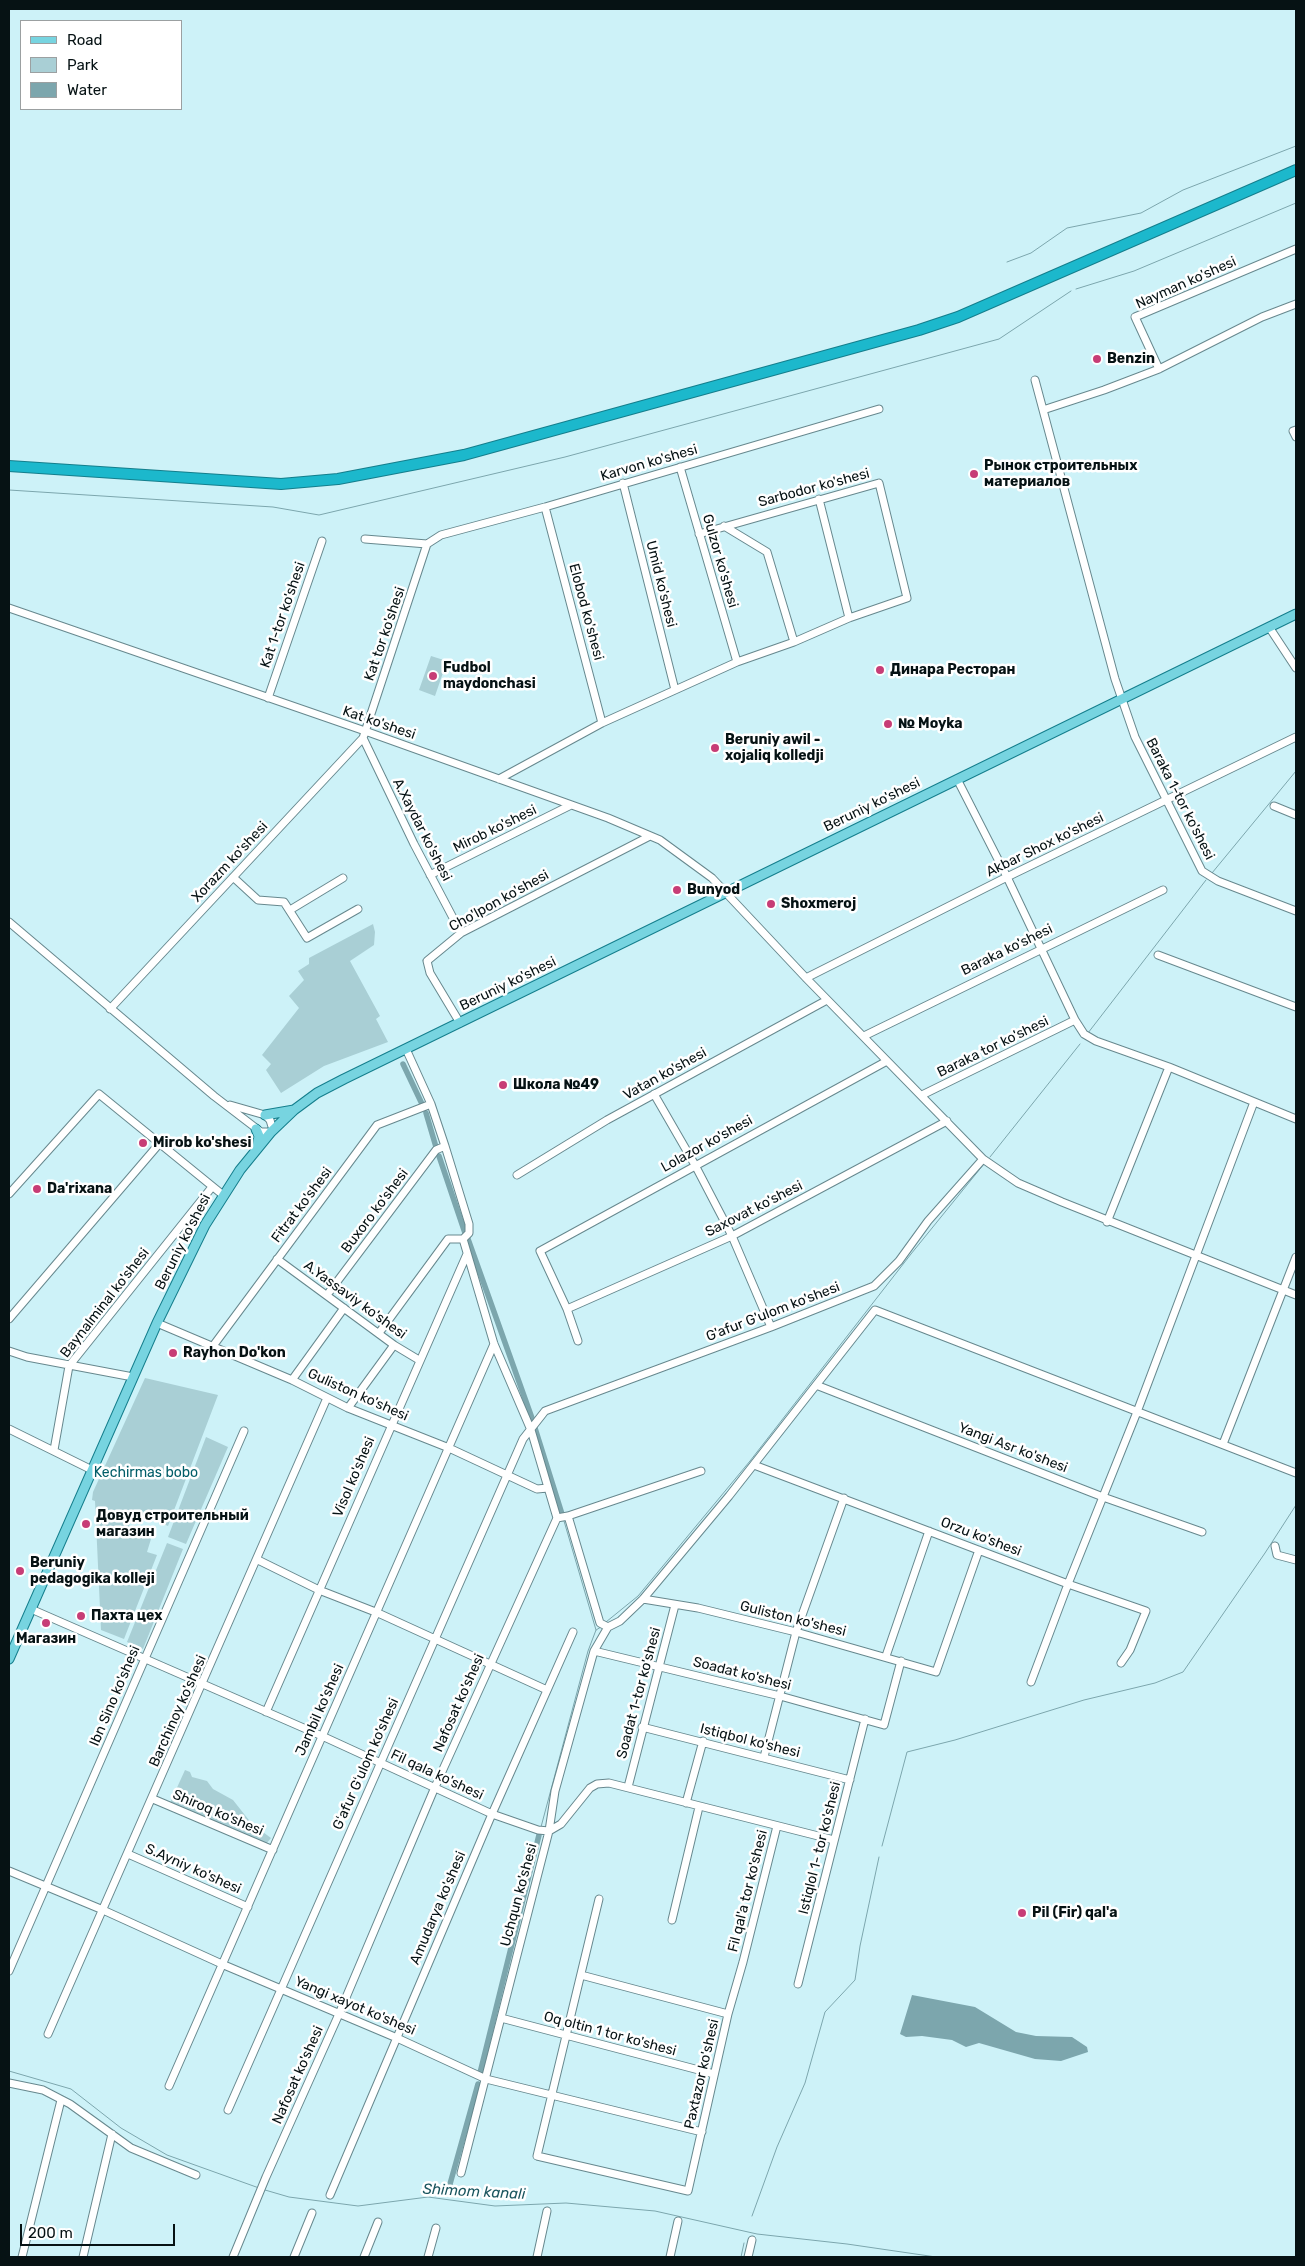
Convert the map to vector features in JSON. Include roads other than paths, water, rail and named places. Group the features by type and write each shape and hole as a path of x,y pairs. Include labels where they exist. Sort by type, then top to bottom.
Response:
{"highway":[{"path":"9,466 281,484 356,476 464,455 909,333 958,317 1296,170"}],"main road":[{"name":"Beruniy ko'shesi","path":"9,1659 157,1323 201,1232 222,1195 257,1149 272,1131 294,1110 317,1093 1296,614"},
{"path":"265,1115 294,1110"},
{"path":"256,1129 259,1136 257,1149"}],"street":[{"name":"Nayman ko'shesi","path":"1159,369 1135,318 1296,249"},
{"path":"1043,410 1159,369 1262,317 1296,304"},
{"name":"Baraka 1-tor ko'shesi","path":"1035,380 1121,699 1135,737 1202,871 1218,881 1296,911"},
{"name":"Karvon ko'shesi","path":"427,544 442,535 545,507 879,409"},
{"name":"Gulzor ko'shesi","path":"680,467 737,662"},
{"name":"Umid ko'shesi","path":"623,483 675,690"},
{"name":"Sarbodor ko'shesi","path":"700,534 879,483 907,598 849,618"},
{"path":"499,779 602,723 737,662 794,642 849,618 818,499"},
{"name":"Elobod ko'shesi","path":"545,507 602,723"},
{"path":"724,526 767,552 794,642"},
{"path":"365,539 427,544"},
{"name":"Kat 1-tor ko'shesi","path":"268,698 322,541"},
{"name":"Kat tor ko'shesi","path":"364,735 427,544"},
{"name":"Kat ko'shesi","path":"9,608 268,698 364,735 499,779 650,836 683,856 725,892 827,1000 983,1159 1018,1183 1107,1222 1296,1295"},
{"path":"1269,627 1296,668"},
{"name":"A.Xaydar ko'shesi","path":"364,735 430,875 461,933"},
{"name":"Xorazm ko'shesi","path":"110,1009 364,735"},
{"name":"Akbar Shox ko'shesi","path":"806,978 1007,877 1296,738"},
{"path":"957,779 1007,877 1075,1020 1084,1034 1096,1041 1169,1067 1296,1119"},
{"name":"Mirob ko'shesi","path":"430,875 571,805"},
{"path":"1274,806 1296,815"},
{"name":"Cho'lpon ko'shesi","path":"460,1023 430,973 427,961 461,933 650,836"},
{"path":"233,877 258,900 284,902 307,938 358,909"},
{"path":"290,910 344,878"},
{"name":"Baraka ko'shesi","path":"864,1036 1163,890"},
{"path":"9,922 214,1096 227,1104 256,1129 261,1132 272,1131 270,1120 265,1115 227,1104"},
{"path":"1158,955 1296,1007"},
{"name":"Vatan ko'shesi","path":"517,1175 654,1094 827,1000"},
{"name":"Baraka tor ko'shesi","path":"922,1095 1075,1020"},
{"path":"406,1049 431,1104 469,1224 469,1233 464,1239"},
{"name":"Lolazor ko'shesi","path":"567,1309 540,1251 887,1061"},
{"path":"1107,1222 1169,1067"},
{"path":"9,1194 99,1094 222,1195"},
{"path":"654,1094 695,1165 732,1236 771,1327"},
{"path":"1032,1682 1068,1584 1137,1412 1254,1102"},
{"name":"Fitrat ko'shesi","path":"213,1346 376,1125 431,1104"},
{"name":"Saxovat ko'shesi","path":"567,1309 732,1236 946,1121"},
{"path":"9,1319 159,1144"},
{"name":"Buxoro ko'shesi","path":"328,1295 436,1150 445,1146"},
{"name":"G'afur G'ulom ko'shesi","path":"531,1430 545,1411 771,1327 874,1286 899,1261 928,1221 983,1159"},
{"name":"Baynalminal ko'shesi","path":"54,1450 69,1366 212,1187"},
{"path":"379,1332 448,1239 464,1239"},
{"path":"464,1239 494,1344 531,1430 557,1518 702,1471"},
{"name":"Visol ko'shesi","path":"266,1712 467,1254"},
{"path":"1224,1444 1296,1257"},
{"name":"A.Yassaviy ko'shesi","path":"277,1259 419,1360"},
{"path":"292,1380 344,1308"},
{"path":"567,1309 578,1341"},
{"path":"568,1516 600,1623 608,1627 620,1621 642,1599 754,1465 875,1310 1296,1473"},
{"name":"Guliston ko'shesi","path":"157,1323 292,1380 348,1408 449,1448 538,1489 548,1488"},
{"path":"348,1408 394,1344"},
{"name":"Jambil ko'shesi","path":"169,2086 224,1965 494,1344"},
{"path":"9,1351 69,1366 133,1377"},
{"name":"Yangi Asr ko'shesi","path":"816,1385 1103,1497 1202,1532"},
{"name":"Barchinoy ko'shesi","path":"48,2034 258,1560 327,1398"},
{"path":"9,1429 92,1470"},
{"name":"Gʻafur Gʻulom ko'shesi","path":"228,2110 380,1762 436,1639 506,1474 523,1438 531,1430"},
{"name":"Ibn Sino ko'shesi","path":"9,1971 244,1431"},
{"name":"Orzu ko'shesi","path":"754,1465 1068,1584 1146,1611 1130,1650 1122,1663"},
{"path":"764,1757 796,1632 844,1498"},
{"name":"Nafosat ko'shesi","path":"233,2257 266,2176 339,2014 434,1787 557,1518"},
{"path":"886,1656 929,1531"},
{"path":"1275,1546 1277,1555 1296,1560"},
{"name":"Guliston ko'shesi","path":"642,1599 796,1632 886,1656 936,1672 979,1550"},
{"path":"258,1560 319,1590 378,1613 490,1666 547,1690"},
{"name":"Soadat 1-tor ko'shesi","path":"628,1788 642,1727 675,1605"},
{"name":"Fil qala ko'shesi","path":"31,1609 322,1736 492,1814 538,1830 549,1831"},
{"name":"Uchqun ko'shesi","path":"461,2173 549,1831 555,1791 594,1651 608,1627"},
{"name":"Amudarya ko'shesi","path":"330,2195 492,1814 573,1632"},
{"name":"Soadat ko'shesi","path":"594,1651 780,1696 884,1725 900,1661"},
{"name":"Istiqlol 1- tor ko'shesi","path":"798,1984 865,1719"},
{"name":"Istiqbol ko'shesi","path":"642,1727 850,1780"},
{"path":"686,1803 703,1741"},
{"path":"549,1831 562,1824 590,1788 598,1784 609,1783 834,1840"},
{"name":"Shiroq ko'shesi","path":"153,1799 273,1850"},
{"path":"672,1920 699,1806"},
{"name":"Fil qal'a tor ko'shesi","path":"744,1962 777,1826"},
{"name":"S.Ayniy ko'shesi","path":"128,1854 248,1907"},
{"name":"Yangi xayot ko'shesi","path":"9,1872 103,1910 224,1965 397,2038 486,2080 702,2132"},
{"path":"551,2096 599,1898"},
{"name":"Paxtazor ko'shesi","path":"551,2096 537,2156 688,2192 728,2014 744,1962"},
{"path":"581,1975 728,2014"},
{"name":"Oq oltin 1 tor ko'shesi","path":"500,2018 714,2074"},
{"path":"9,2084 43,2090 61,2100 131,2148 196,2175"},
{"path":"22,2257 61,2100"},
{"path":"83,2257 112,2134"},
{"path":"537,2257 547,2211"},
{"path":"294,2257 312,2213"},
{"path":"670,2257 678,2221"},
{"path":"364,2257 378,2222"},
{"path":"428,2257 436,2228"},
{"path":"748,2257 752,2240"}],"water":[{"path":"912,1995 975,2007 1016,2032 1036,2036 1072,2037 1087,2047 1088,2052 1061,2061 1035,2059 979,2043 966,2047 952,2040 922,2036 906,2037 900,2034"}],"waterway":[{"path":"1007,262 1031,253 1067,228 1141,213 1183,190 1296,146"},
{"path":"1076,289 1134,271 1296,203"},
{"path":"9,490 273,507 319,515 565,457 999,339 1071,291"},
{"path":"1212,873 1296,771"},
{"path":"1088,1033 1206,880"},
{"path":"990,1157 1080,1044"},
{"path":"403,1064 422,1104"},
{"path":"426,1113 436,1147"},
{"path":"439,1156 465,1233"},
{"path":"606,1622 638,1596 750,1461 911,1254 984,1164"},
{"path":"468,1239 533,1421"},
{"path":"535,1428 562,1514"},
{"path":"882,1846 907,1752 955,1740 1084,1700 1155,1683 1183,1672 1296,1505"},
{"path":"564,1521 596,1630"},
{"path":"541,1827 588,1651 596,1630 601,1627"},
{"path":"479,2077 539,1835"},
{"path":"752,2216 777,2147 805,2083 825,2012 855,1980 860,1946 879,1857"},
{"name":"Shimom kanali","path":"9,2071 71,2089 121,2128 167,2155 259,2188"},
{"path":"450,2184 478,2084"},
{"name":"Shimom kanali","path":"265,2190 289,2197 358,2206 428,2197 495,2206 566,2203 655,2211 757,2234 847,2244 936,2257"},
{"path":"741,2257 744,2243"}],"place":[{"name":"Benzin","path":"1097,359"},
{"name":"Рынок строительных материалов","path":"974,474"},
{"name":"Динара Ресторан","path":"880,670"},
{"name":"Fudbol maydonchasi","path":"433,676"},
{"name":"№ Moyka","path":"888,724"},
{"name":"Beruniy awil - xojaliq kolledji","path":"715,748"},
{"name":"Bunyod","path":"677,890"},
{"name":"Shoxmeroj","path":"771,904"},
{"name":"Школа №49","path":"503,1085"},
{"name":"Mirob ko'shesi","path":"143,1143"},
{"name":"Da'rixana","path":"37,1189"},
{"name":"Rayhon Do'kon","path":"173,1353"},
{"name":"Довуд строительный магазин","path":"86,1524"},
{"name":"Beruniy pedagogika kolleji","path":"20,1571"},
{"name":"Пахта цех","path":"81,1616"},
{"name":"Магазин","path":"46,1623"},
{"name":"Pil (Fir) qal'a","path":"1022,1913"}],"park label":[{"name":"Kechirmas bobo","path":"146,1473"}]}
